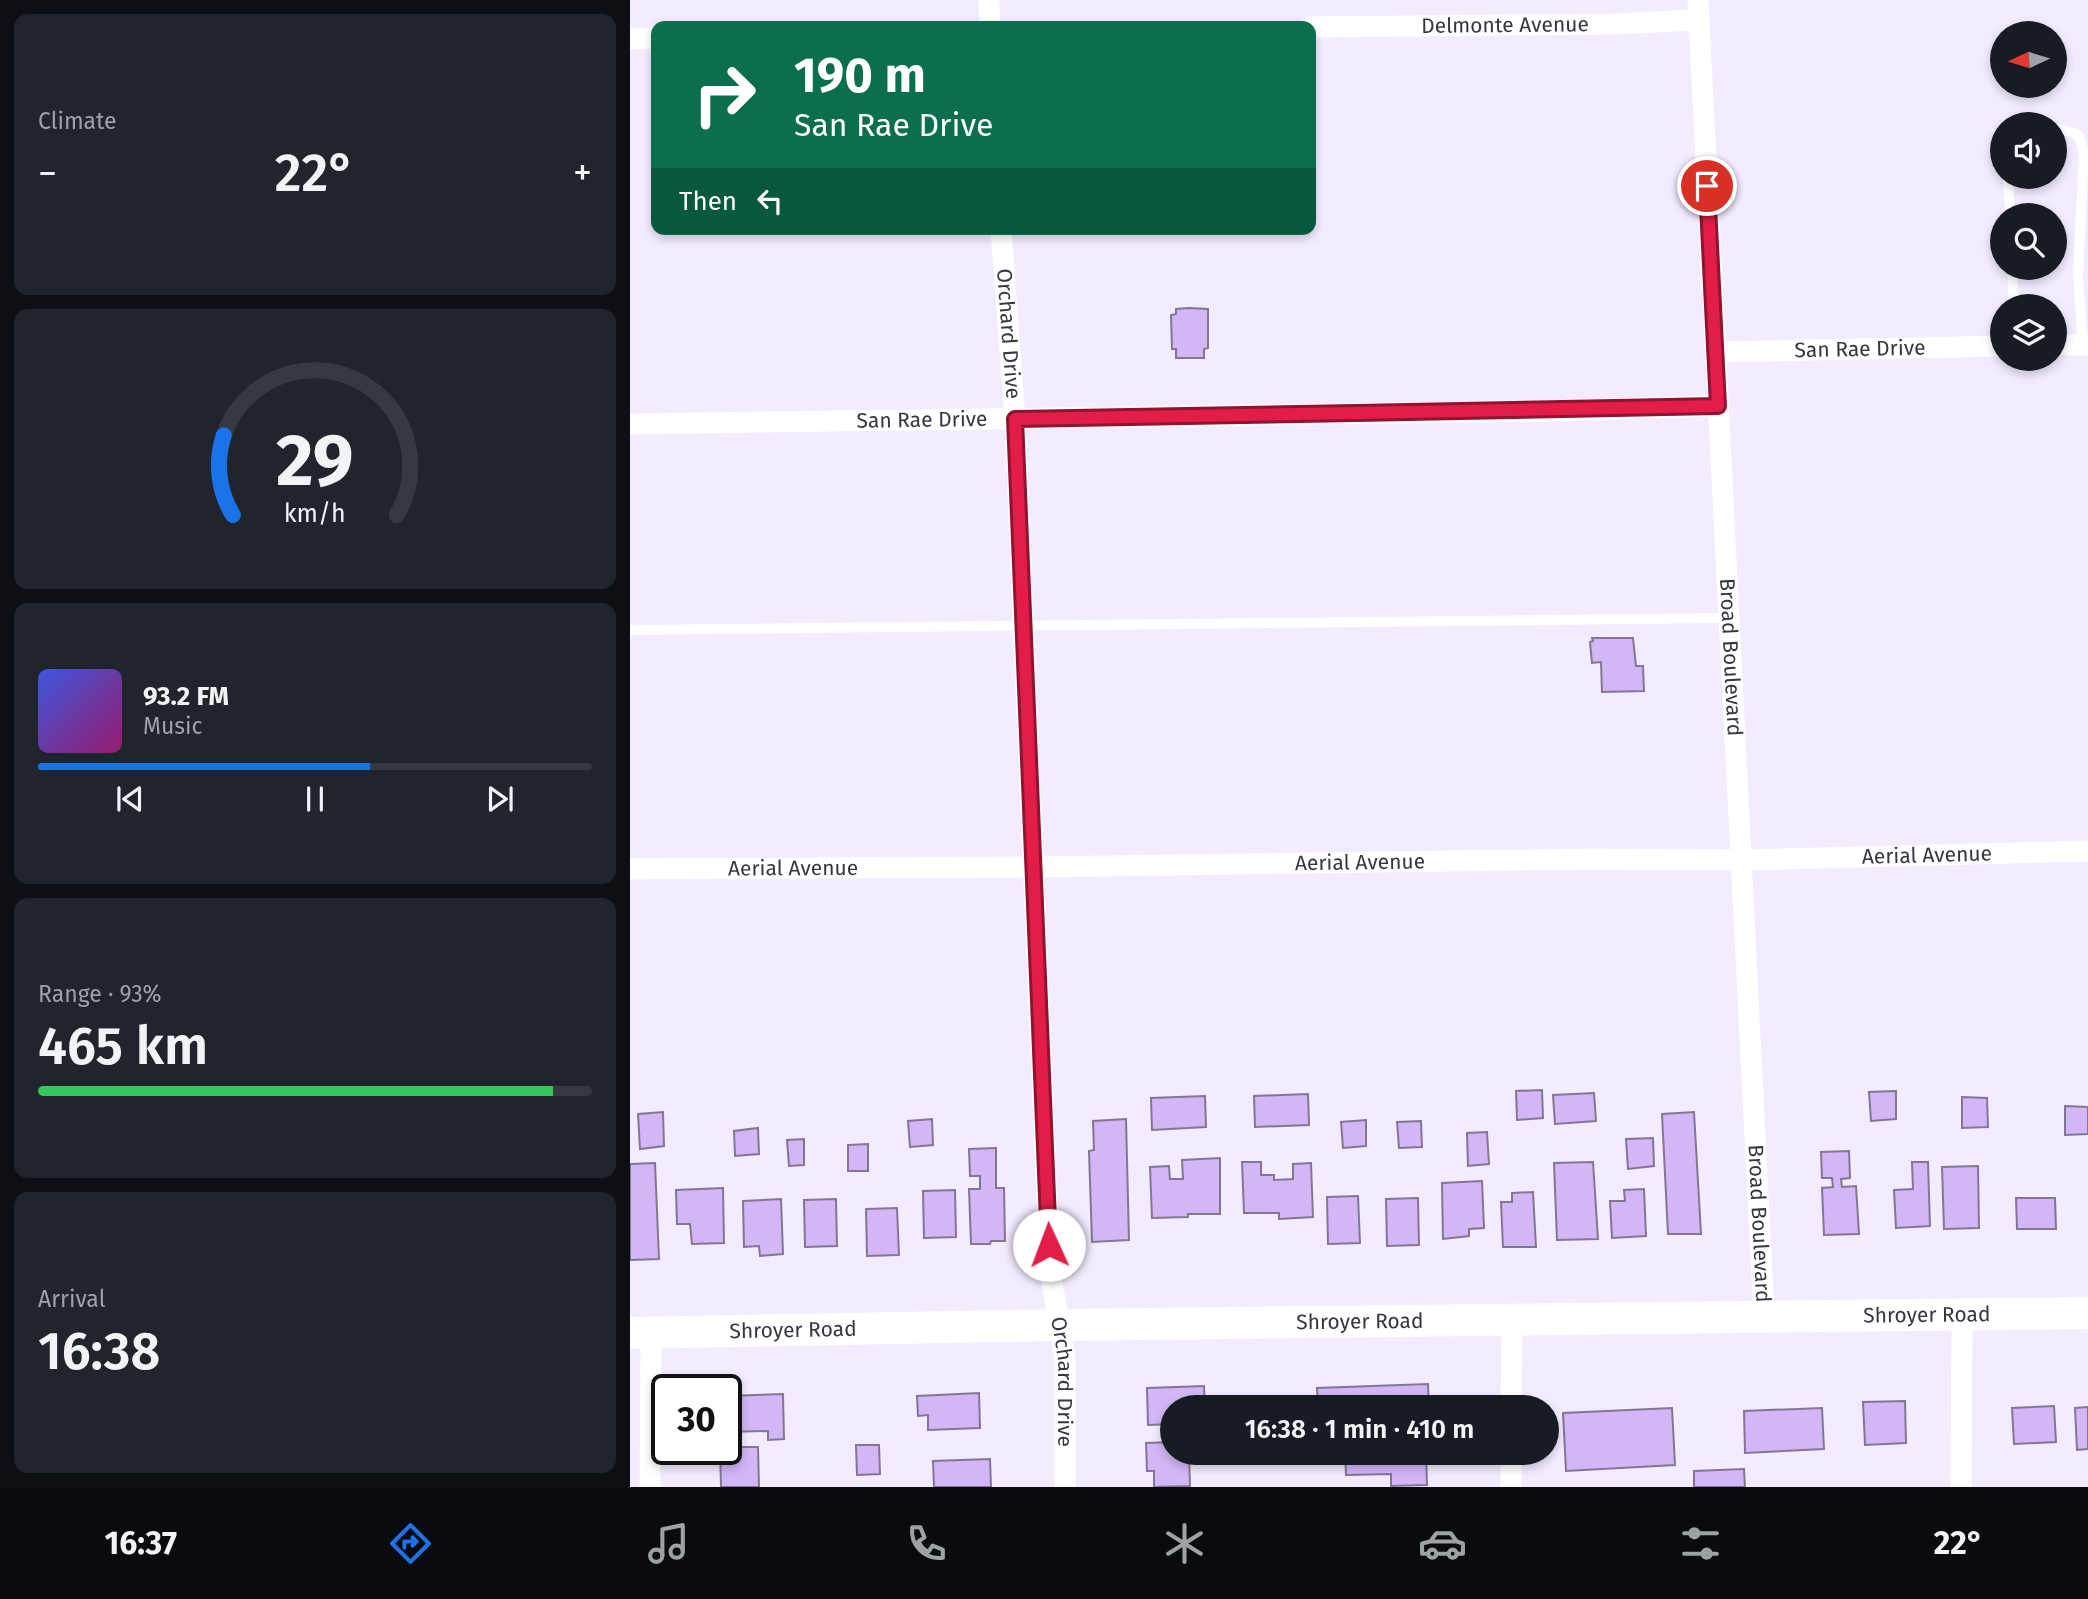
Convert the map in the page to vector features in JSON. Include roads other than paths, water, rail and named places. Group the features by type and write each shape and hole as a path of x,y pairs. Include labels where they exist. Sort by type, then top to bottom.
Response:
{"main road":[{"name":"Shroyer Road","path":"640,1333 1058,1325 2088,1313"}],"street":[{"path":"989,0 990,21"},
{"name":"Delmonte Avenue","path":"1316,27 1612,24 1699,10"},
{"name":"Broad Boulevard","path":"1699,10 1764,1316"},
{"path":"630,38 651,38"},
{"name":"Orchard Drive","path":"1001,235 1015,419 1050,1270 1065,1359 1065,1487"},
{"path":"2067,345 2085,345"},
{"name":"San Rae Drive","path":"1716,352 1990,346"},
{"name":"San Rae Drive","path":"630,424 1544,411 1718,406"},
{"name":"Aerial Avenue","path":"630,869 1034,867 1592,859 1741,860 2088,852"},
{"path":"1961,1487 1962,1314"},
{"path":"1511,1395 1512,1321"},
{"path":"640,1333 650,1487"},
{"path":"1511,1465 1511,1487"}],"lane":[{"path":"2067,131 2078,134 2084,152 2078,275 2085,345"},
{"path":"630,630 1728,618"}]}
